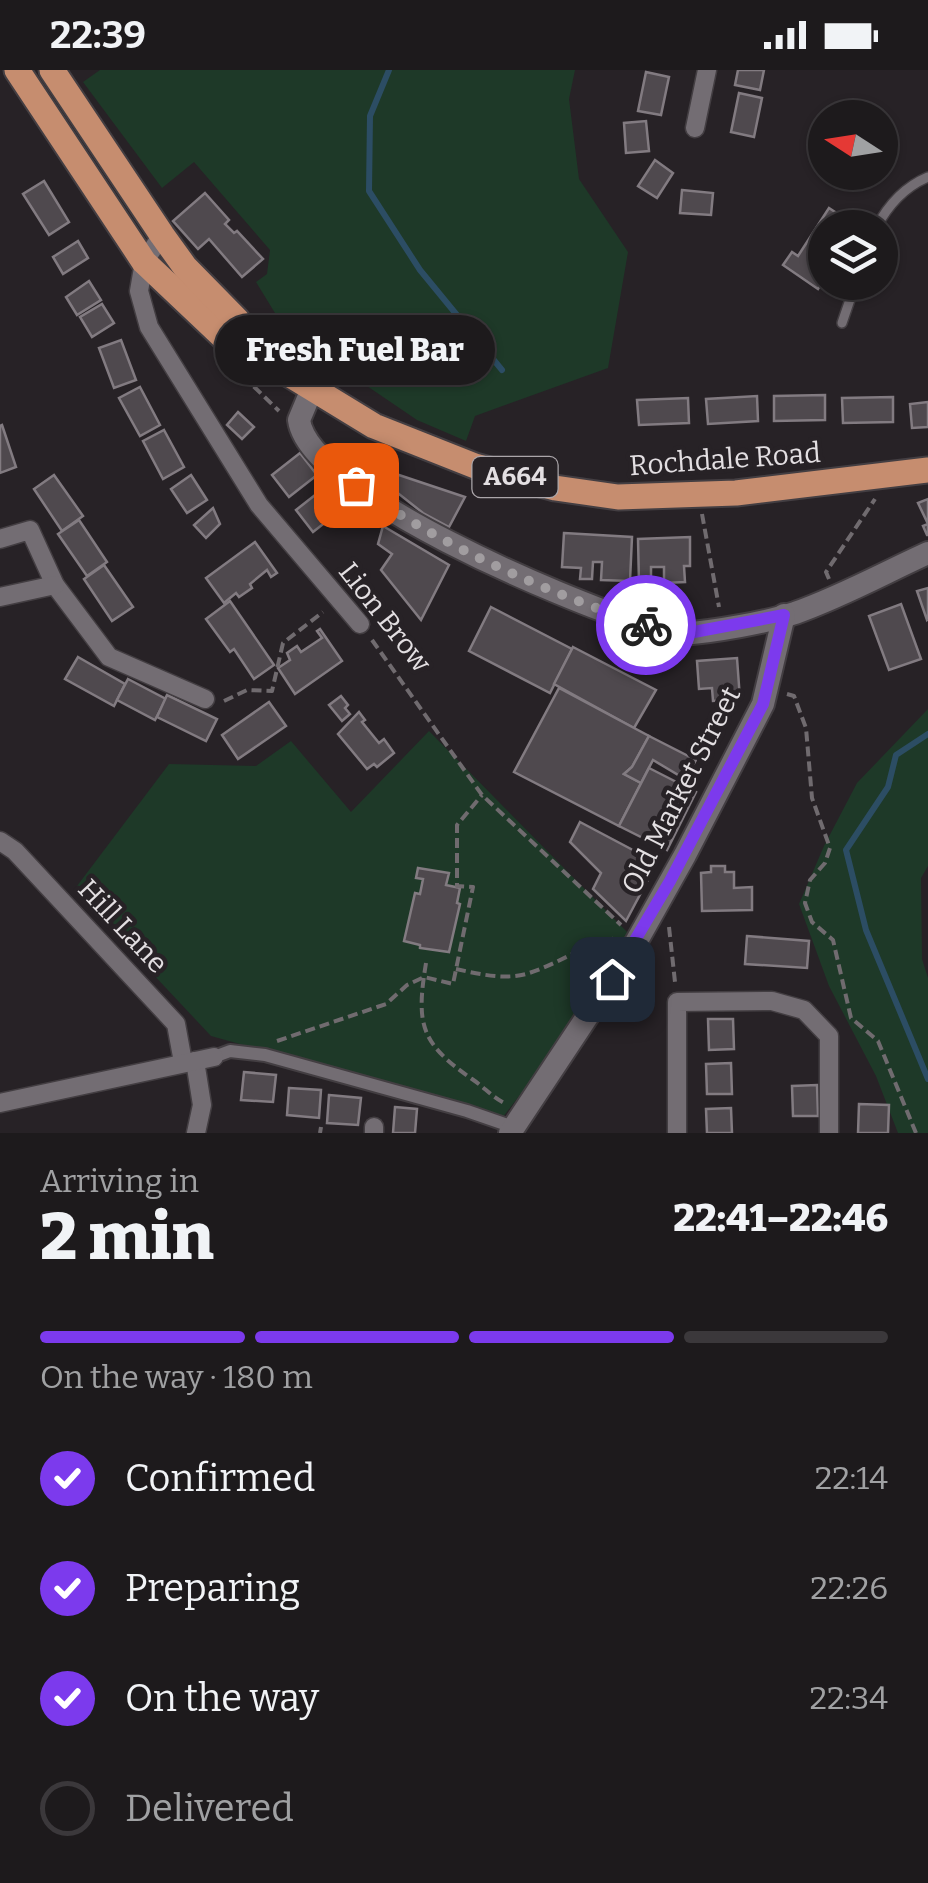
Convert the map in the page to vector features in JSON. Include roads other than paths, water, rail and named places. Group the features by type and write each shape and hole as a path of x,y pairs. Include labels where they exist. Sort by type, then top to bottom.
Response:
{"main road":[{"name":"Rochdale Road","path":"17,70 144,262 226,341 237,350 256,354 404,440 555,488 618,496 736,493 928,470"},
{"name":"Rochdale Road","path":"52,70 162,236 185,268 237,320 256,354"}],"street":[{"path":"695,128 706,70"},
{"path":"144,262 162,236"},
{"name":"Lion Brow","path":"144,262 139,291 149,326 258,505 360,624"},
{"path":"312,388 299,420 304,436 356,485 423,529 587,606 678,635 784,615 928,554"},
{"path":"0,539 30,530 55,585 108,657 205,699"},
{"path":"0,597 55,585"},
{"name":"Old Market Street","path":"515,1124 656,908 763,704 784,615"},
{"name":"Hill Lane","path":"0,841 15,851 176,1024 197,1060 202,1105 196,1133"},
{"path":"677,1133 677,1002 772,1002 804,1010 829,1036 829,1133"},
{"path":"0,1103 230,1051 264,1055 515,1124"}],"lane":[{"path":"885,210 928,176"},
{"path":"842,323 850,300"}],"waterway":[{"path":"389,70 370,116 369,191 420,270 502,370"},
{"path":"928,734 896,755 888,787 846,850 866,930 928,1079"}],"place":[{"name":"Fresh Fuel Bar","path":"356,485"}]}
